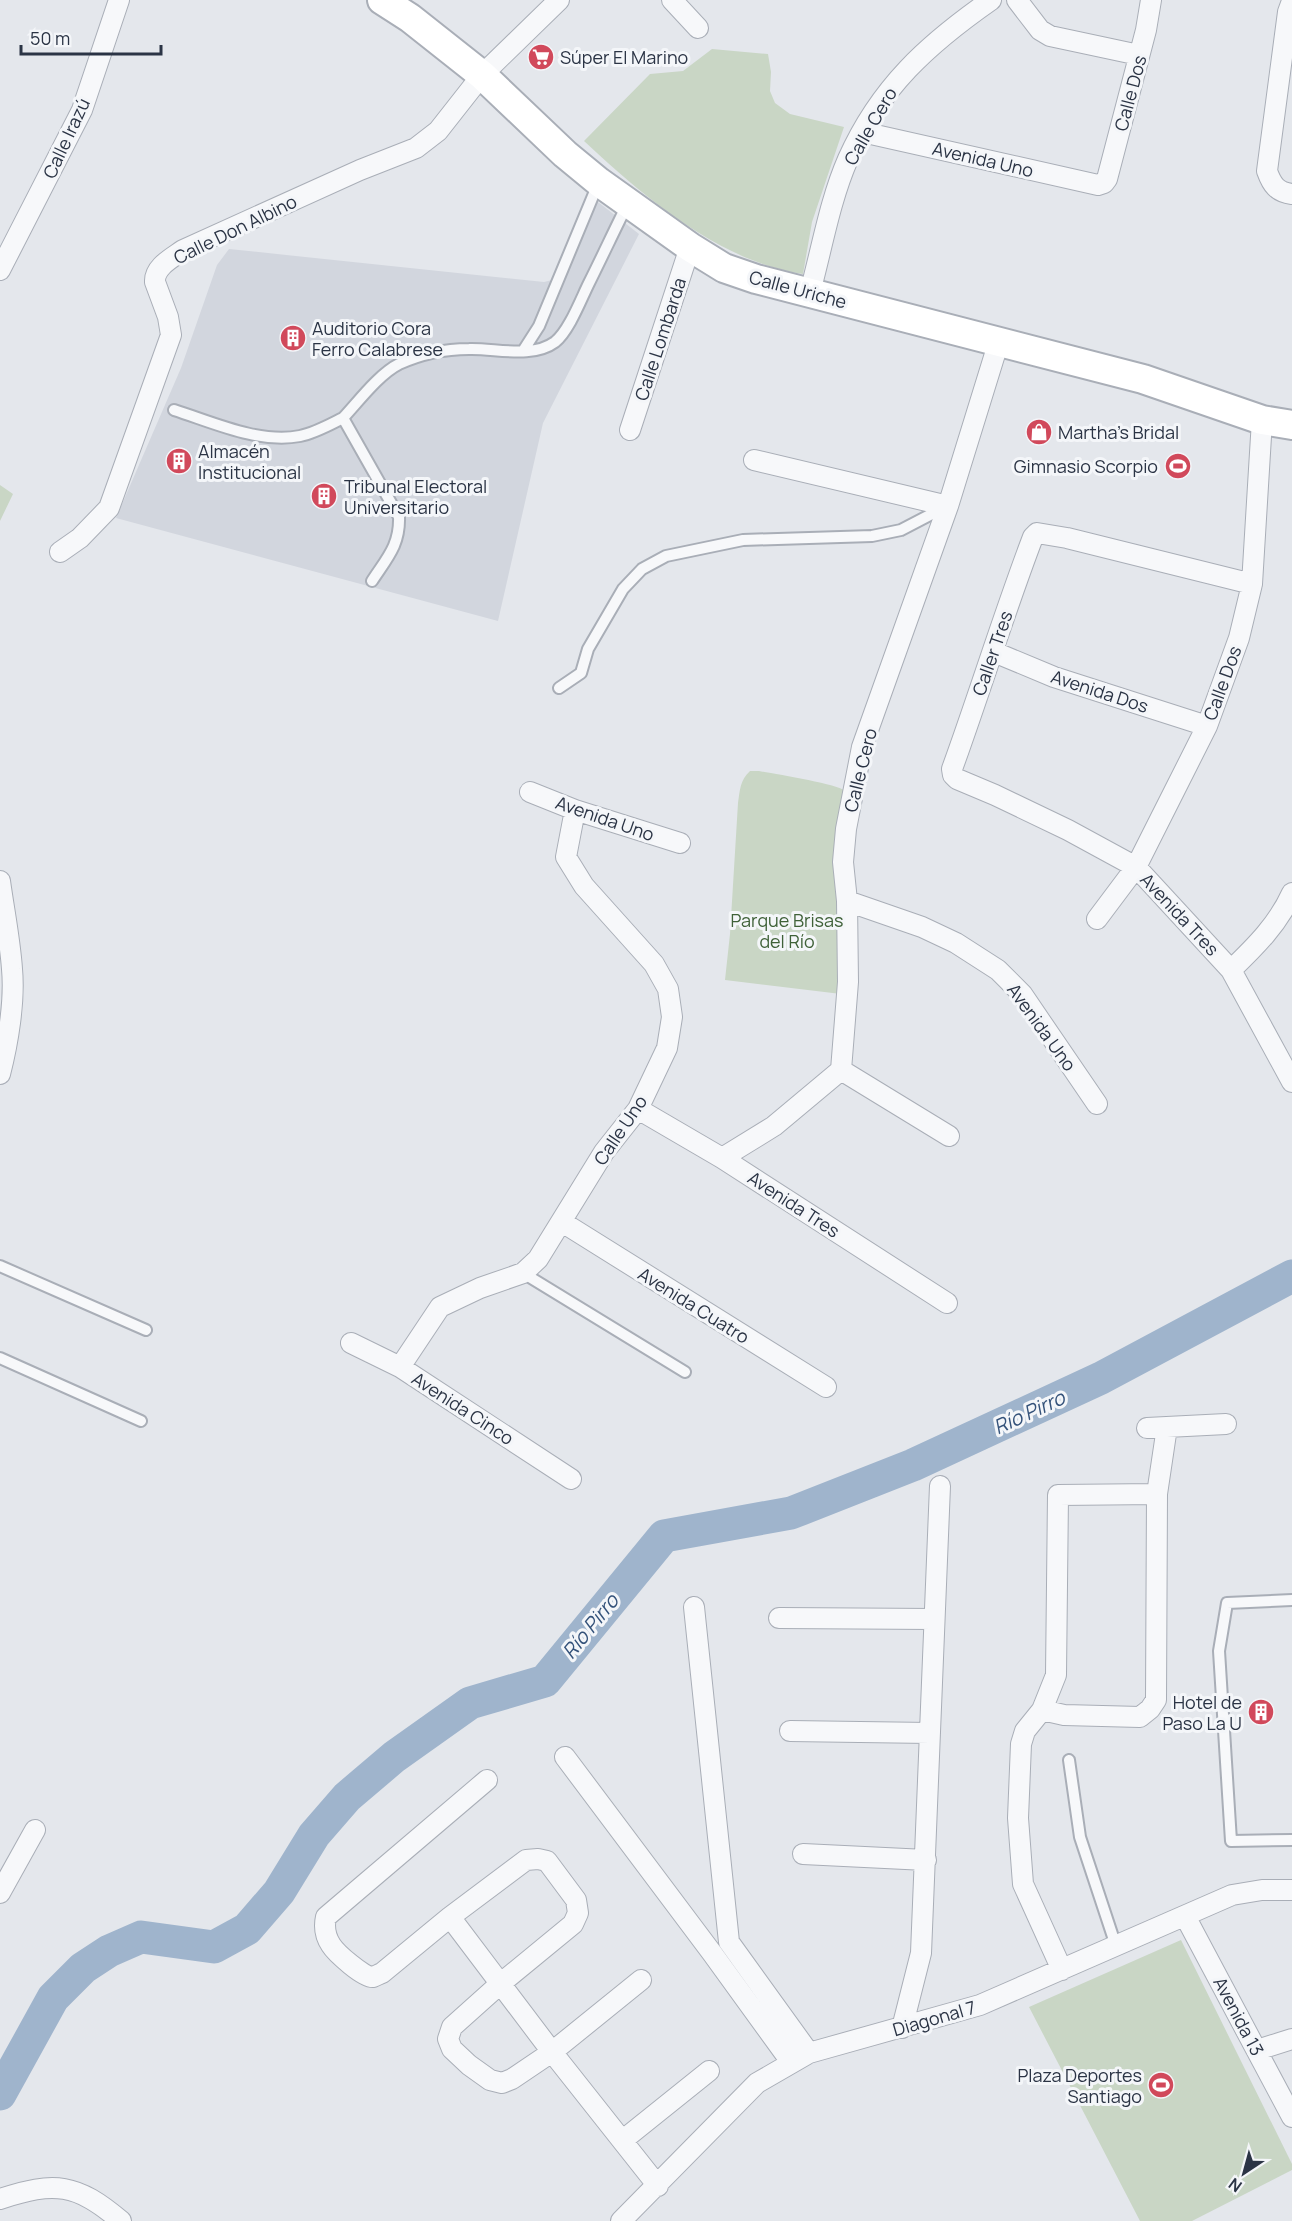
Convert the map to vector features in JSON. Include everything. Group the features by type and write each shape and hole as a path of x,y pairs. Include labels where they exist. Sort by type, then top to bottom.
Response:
{"main road":[{"name":"Calle Uriche","path":"382,0 410,18 482,75 565,154 599,182 690,247 724,268 756,279 1143,379 1262,420 1292,425"}],"street":[{"name":"Calle Irazú","path":"0,270 82,110 119,0"},
{"path":"482,75 559,0"},
{"path":"672,0 698,27"},
{"name":"Calle Cero","path":"810,292 839,184 848,159 862,132 898,78 935,41 991,0"},
{"path":"1017,0 1040,30 1050,36 1140,55"},
{"name":"Calle Dos","path":"1104,183 1107,179 1140,55 1150,0"},
{"path":"1291,9 1267,171 1271,184 1282,192 1292,194"},
{"name":"Calle Don Albino","path":"60,552 80,538 109,508 171,335 168,317 155,282 159,269 183,250 360,170 416,148 438,131 482,75"},
{"name":"Avenida Uno","path":"862,132 1098,185 1104,183"},
{"name":"Calle Lombarda","path":"630,430 690,247"},
{"name":"Calle Cero","path":"841,1070 848,982 847,901 843,862 846,828 862,747 948,506 999,341"},
{"name":"Calle Dos","path":"1096,919 1136,867 1207,726 1239,638 1252,584 1262,420"},
{"path":"754,460 948,506"},
{"name":"Caller Tres","path":"952,769 994,652 1013,591 1033,537 1037,533 1042,532 1252,584"},
{"name":"Avenida Dos","path":"994,652 1054,678 1207,726"},
{"name":"Avenida Tres","path":"952,769 957,779 1068,830 1136,867 1231,969 1292,1082"},
{"name":"Avenida Uno","path":"530,792 575,810 680,843"},
{"name":"Calle Uno","path":"400,1367 440,1307 480,1288 523,1273 538,1259 604,1152 638,1109 667,1048 672,1017 668,989 654,964 584,886 566,857 575,810"},
{"path":"0,881 12,970 9,1025 0,1074"},
{"path":"1231,969 1264,939 1286,907 1292,893"},
{"name":"Avenida Uno","path":"847,901 922,927 956,943 998,970 1022,994 1097,1104"},
{"path":"722,1158 774,1126 841,1070 949,1136"},
{"name":"Avenida Tres","path":"638,1109 722,1158 947,1303"},
{"name":"Avenida Cuatro","path":"562,1222 826,1387"},
{"name":"Avenida Cinco","path":"351,1343 400,1367 572,1479"},
{"path":"1147,1428 1226,1424"},
{"path":"1042,1710 1064,1715 1140,1717 1156,1700 1158,1494 1167,1427"},
{"path":"902,2028 921,1953 940,1486"},
{"path":"1062,1970 1023,1884 1018,1818 1022,1744 1025,1731 1042,1710 1056,1675 1058,1495 1158,1494"},
{"path":"694,1607 721,1947 791,2062"},
{"path":"779,1618 934,1619"},
{"path":"790,1731 930,1733"},
{"path":"565,1757 809,2053"},
{"path":"487,1780 326,1917 324,1925 331,1946 363,1975 373,1977 382,1973 450,1917 526,1860 547,1861 576,1900 578,1913 573,1924 452,2027 448,2039 452,2049 490,2080 502,2082 512,2079 552,2052 641,1980"},
{"path":"0,1893 36,1830"},
{"path":"803,1854 926,1860"},
{"name":"Diagonal 7","path":"621,2221 757,2083 809,2053 980,2005 1232,1895 1262,1890 1292,1890"},
{"name":"Avenida 13","path":"1185,1916 1292,2117"},
{"path":"450,1917 552,2052 658,2186"},
{"path":"1257,2050 1292,2039"},
{"path":"623,2140 709,2071"},
{"path":"0,2199 47,2188 71,2189 88,2197 121,2221"}],"lane":[{"path":"523,351 539,327 599,182"},
{"path":"174,410 251,434 277,437 299,436 317,431 343,418 372,386 396,366 415,357 434,351 471,349 523,351 546,346 556,341 565,328 628,203"},
{"path":"343,418 399,517 400,535 372,581"},
{"path":"559,688 581,673 588,650 623,589 642,570 666,556 743,540 872,536 901,530 948,506"},
{"path":"0,1266 146,1330"},
{"path":"523,1273 684,1372"},
{"path":"0,1358 141,1421"},
{"path":"1292,1600 1227,1603 1219,1651 1231,1840 1292,1840"},
{"path":"1069,1760 1080,1837 1116,1946"}],"shaded area":[{"path":"589,195 639,234 543,423 498,621 116,518 181,368 217,265 229,249 544,282 552,280 557,274"}],"green space":[{"path":"712,49 768,54 771,72 770,91 775,103 790,114 844,127 812,222 803,274 772,267 742,256 684,224 631,183 584,141 650,74 683,71"},
{"path":"0,485 13,494 0,521"},
{"name":"Parque Brisas del Río","path":"750,771 831,785 845,791 841,994 725,980 738,803 742,782"},
{"name":"Plaza Deportes Santiago","path":"1181,1940 1292,2164 1292,2170 1192,2221 1140,2221 1029,2007"}],"waterway":[{"name":"Río Pirro","path":"0,2094 53,1998 83,1968 109,1951 141,1937 214,1947 247,1929 279,1892 314,1835 347,1797 394,1757 470,1703 545,1681 664,1536 791,1513 913,1465 1101,1378 1292,1276"}],"place":[{"name":"Súper El Marino","path":"541,57"},
{"name":"Auditorio Cora Ferro Calabrese","path":"293,338"},
{"name":"Martha's Bridal","path":"1039,432"},
{"name":"Almacén Institucional","path":"179,461"},
{"name":"Gimnasio Scorpio","path":"1178,466"},
{"name":"Tribunal Electoral Universitario","path":"324,496"},
{"name":"Hotel de Paso La U","path":"1261,1712"},
{"name":"Plaza Deportes Santiago","path":"1161,2085"}]}
